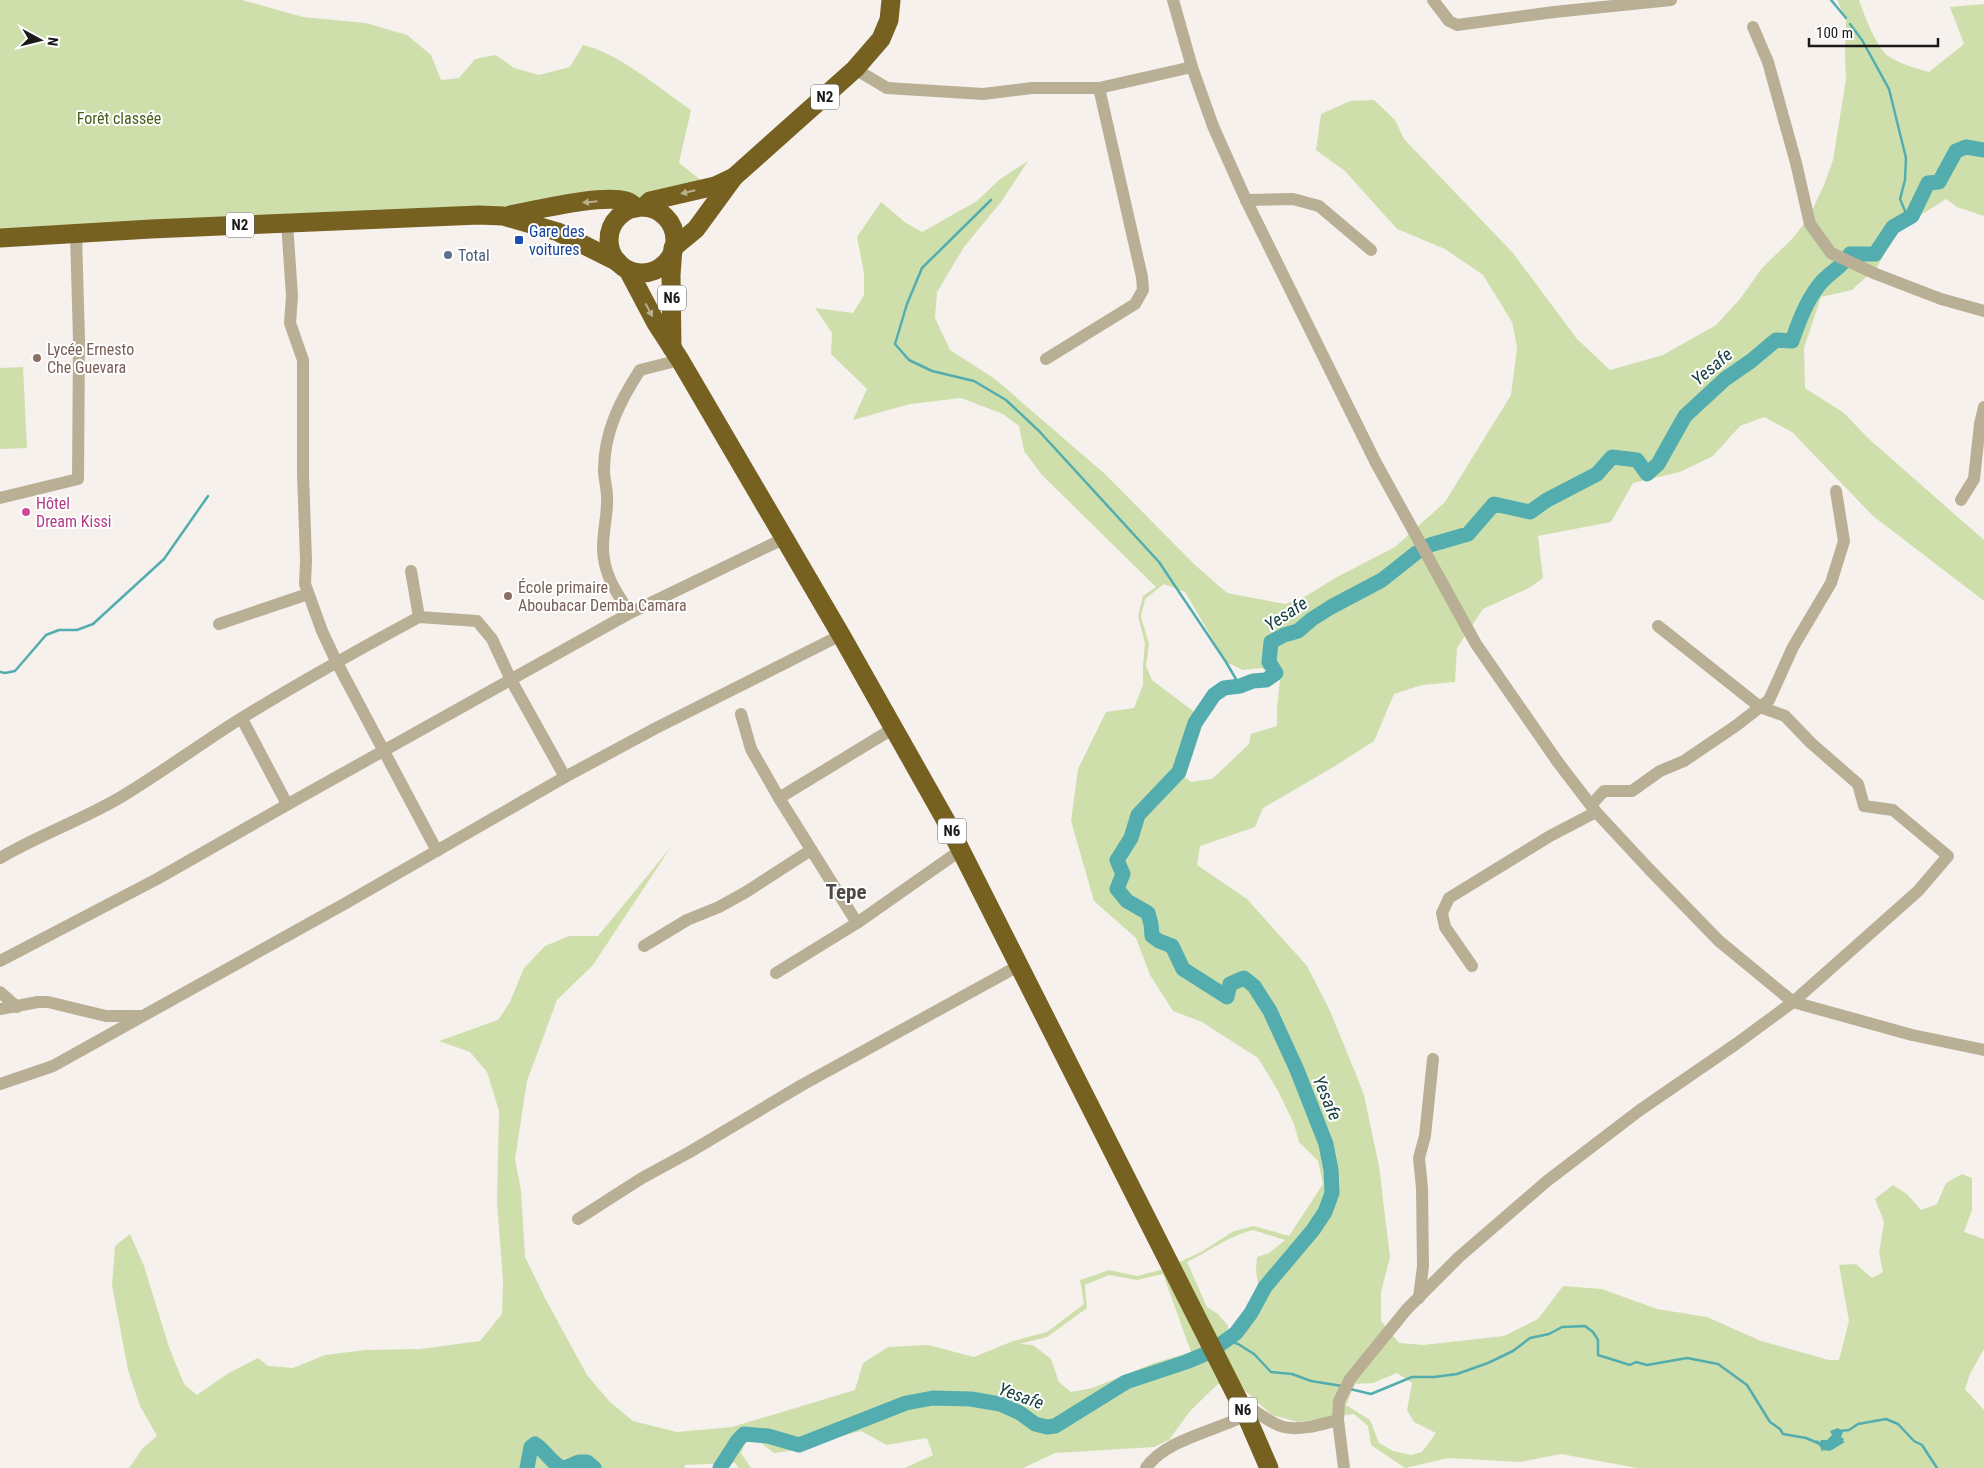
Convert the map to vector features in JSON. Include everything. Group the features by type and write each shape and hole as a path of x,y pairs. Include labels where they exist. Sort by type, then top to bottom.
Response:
{"highway":[{"name":"N2","path":"674,248 696,229 734,177 855,69 881,39 889,20 891,0"},
{"name":"N2","path":"0,238 287,223 479,215 504,216 571,204 609,200 625,200 640,208 650,200 715,186 734,177"},
{"path":"640,208 653,209 662,214 668,221 674,239 674,248 670,257 656,270 637,273 623,266 612,254 610,235 613,225 626,211 640,208"},
{"name":"N2","path":"504,216 558,232 623,266"},
{"name":"N6","path":"674,248 672,275 676,354"},
{"name":"N6","path":"623,266 841,635 961,850 1242,1407 1269,1468"}],"street":[{"path":"1173,0 1192,67 1214,126 1246,200 1376,463 1476,644 1547,746 1594,808 1649,869 1719,941 1793,1002 1912,1034 1984,1050"},
{"path":"1433,0 1449,21 1457,25 1554,12 1670,0"},
{"path":"1753,27 1768,62 1796,163 1810,224 1831,252 1876,274 1932,296 1984,311"},
{"path":"855,69 887,88 897,90 983,94 1032,88 1099,88 1192,67"},
{"path":"1046,359 1135,304 1143,290 1142,277 1099,88"},
{"path":"1246,200 1293,199 1319,206 1371,250"},
{"path":"287,223 292,296 290,323 302,360 305,584 336,661 437,851"},
{"path":"0,498 78,479 79,340 76,234"},
{"path":"630,613 610,583 603,548 607,497 604,470 606,443 622,398 640,370 676,354"},
{"path":"1961,500 1974,479 1981,442 1984,407"},
{"path":"1472,966 1445,926 1442,913 1449,898 1594,808 1604,791 1632,791 1660,771 1684,761 1768,700 1793,647 1831,583 1844,541 1836,492"},
{"path":"0,961 157,879 287,804 630,613 784,539"},
{"path":"411,571 419,617"},
{"path":"219,624 308,594"},
{"path":"0,858 28,842 72,824 121,797 242,718 336,661 419,617 477,621 492,639 511,680 565,777"},
{"path":"1344,1468 1338,1420 1339,1401 1350,1379 1419,1298 1459,1258 1547,1181 1640,1110 1793,1002 1911,898 1948,856 1893,810 1864,806 1858,784 1785,716 1760,707 1658,626"},
{"path":"0,1084 53,1066 437,851 565,777 656,728 841,635"},
{"path":"741,714 751,749 856,923"},
{"path":"242,718 287,804"},
{"path":"779,798 894,728"},
{"path":"644,946 687,920 719,907 746,892 811,850"},
{"path":"776,974 856,923 961,850"},
{"path":"578,1219 642,1178 688,1153 802,1085 1020,965"},
{"path":"0,992 17,1007"},
{"path":"0,1009 48,1002 106,1016 144,1016"},
{"path":"1419,1298 1423,1266 1422,1188 1419,1158 1425,1136 1433,1059"},
{"path":"1146,1468 1152,1459 1167,1449 1242,1407 1284,1427 1308,1427 1338,1420"}],"green space":[{"name":"Forêt classée","path":"0,0 242,0 303,17 366,23 407,35 431,55 441,80 459,78 475,59 496,55 514,68 539,75 570,67 583,45 610,55 624,63 691,110 679,163 711,188 554,215 0,244"},
{"path":"1837,0 1859,0 1871,30 1884,52 1908,66 1929,72 1964,44 1950,7 1984,4 1984,216 1957,207 1946,199 1899,229 1877,267 1852,290 1821,297 1804,348 1805,388 1844,413 1869,439 1984,540 1984,601 1873,516 1792,432 1764,417 1740,426 1713,456 1680,472 1633,483 1611,522 1538,536 1543,578 1529,588 1483,609 1457,648 1455,682 1422,685 1394,694 1374,741 1263,808 1255,827 1200,846 1197,865 1247,899 1307,966 1330,1011 1364,1095 1379,1166 1390,1257 1381,1292 1381,1321 1399,1343 1423,1345 1504,1336 1538,1319 1563,1286 1602,1289 1657,1309 1707,1317 1761,1341 1829,1360 1839,1360 1849,1321 1839,1265 1856,1264 1872,1278 1883,1272 1879,1253 1884,1222 1875,1199 1893,1185 1907,1194 1921,1210 1937,1204 1946,1183 1962,1174 1972,1178 1972,1210 1964,1232 1984,1239 1984,1349 1970,1374 1965,1389 1984,1410 1984,1468 1637,1468 1561,1454 1520,1462 1448,1458 1405,1468 1371,1445 1368,1426 1354,1414 1298,1422 1272,1415 1244,1390 1218,1384 1190,1411 1169,1440 1154,1447 1055,1453 1023,1468 905,1468 933,1455 927,1438 887,1445 861,1431 807,1447 774,1453 757,1440 746,1442 741,1453 751,1468 739,1468 735,1463 685,1465 684,1468 129,1468 143,1448 157,1436 140,1406 128,1370 112,1285 115,1246 130,1234 144,1266 169,1347 184,1384 197,1395 227,1374 258,1358 268,1366 293,1368 325,1355 365,1350 420,1349 480,1341 502,1314 503,1281 497,1202 499,1111 487,1072 470,1052 439,1041 498,1020 510,1002 524,968 545,946 569,936 598,936 671,847 593,965 557,1000 527,1081 515,1159 521,1190 525,1257 587,1375 609,1401 633,1421 677,1432 732,1427 855,1390 863,1363 888,1347 928,1345 974,1357 1013,1341 1047,1332 1084,1304 1080,1280 1109,1270 1137,1276 1164,1269 1201,1252 1234,1231 1254,1226 1289,1236 1323,1184 1318,1161 1299,1142 1294,1124 1278,1091 1258,1058 1202,1022 1173,1011 1150,975 1136,938 1094,901 1071,821 1078,769 1106,712 1134,708 1143,685 1145,643 1138,616 1143,596 1156,587 1042,475 1024,451 1019,426 1003,414 961,398 910,404 853,420 867,389 831,354 832,333 815,308 853,313 864,295 864,273 857,237 881,202 906,223 922,232 977,201 1000,179 1028,161 1001,202 964,247 937,292 935,318 950,350 995,379 1105,474 1194,564 1227,593 1285,604 1306,596 1337,577 1395,547 1445,502 1511,395 1517,347 1512,322 1483,275 1445,249 1397,229 1345,171 1316,150 1321,114 1350,101 1374,100 1395,120 1404,139 1513,253 1577,339 1610,370 1663,355 1716,325 1740,299 1762,268 1793,238 1809,217 1833,160 1846,79 1846,20","holes":["1164,584 1185,592 1226,662 1243,670 1261,668 1276,673 1280,680 1277,726 1251,734 1249,744 1212,779 1191,782 1179,772 1195,723 1193,711 1152,680 1146,666 1149,644 1141,617 1145,599","1253,1230 1285,1240 1269,1253 1257,1257 1258,1285 1265,1287 1244,1322 1227,1339 1228,1326 1218,1314 1207,1307 1187,1262","1163,1274 1191,1352 1154,1363 1092,1388 1071,1392 1059,1382 1051,1359 1033,1345 1019,1344 1047,1337 1087,1308 1085,1285 1109,1275 1137,1280","1397,1373 1412,1383 1407,1410 1414,1422 1436,1433 1422,1452 1411,1455 1393,1451 1379,1443 1370,1420 1346,1405 1355,1384 1373,1383"]},
{"path":"23,367 27,448 0,449 0,368"}],"water":[{"path":"1838,1428 1843,1432 1841,1437 1845,1442 1830,1451 1823,1450 1822,1452 1820,1446 1815,1443 1817,1440 1820,1442 1821,1440 1827,1440 1832,1435 1830,1431"}],"waterway":[{"path":"1831,0 1846,18"},
{"path":"1850,24 1862,40 1889,89 1906,158 1905,180 1900,199 1908,218"},
{"name":"Yesafe","path":"1430,545 1468,534 1494,504 1530,512 1547,500 1597,474 1612,457 1637,460 1647,474 1658,464 1685,416 1725,379 1776,340 1792,341 1803,312 1814,291 1850,254 1875,254 1893,227 1912,216 1928,183 1939,182 1956,151 1966,147 1984,150"},
{"path":"991,200 922,268 907,304 895,344 909,360 932,371 974,381 1006,400 1039,431 1159,562 1240,686"},
{"path":"0,672 15,671 46,635 59,630 77,630 93,624 164,559 208,496"},
{"name":"Yesafe","path":"720,1468 744,1434 768,1436 799,1445 906,1403 933,1398 971,1399 1000,1404 1020,1413 1035,1424 1047,1427 1055,1426 1126,1382 1210,1352 1236,1333 1251,1313 1265,1287 1313,1230 1325,1212 1332,1193 1331,1170 1326,1144 1297,1070 1270,1011 1254,986 1244,978 1230,984 1227,997 1183,969 1172,946 1152,936 1148,913 1127,901 1117,889 1123,874 1117,860 1131,838 1138,815 1179,772 1195,723 1214,695 1224,688 1266,680 1276,673 1269,662 1271,642 1284,635 1298,631 1331,607 1382,580 1416,553"},
{"path":"1350,1389 1371,1394 1412,1377 1457,1374 1488,1363 1513,1351 1530,1338 1549,1334 1562,1327 1585,1326 1593,1332 1598,1340 1598,1355 1630,1365 1636,1362 1647,1365 1687,1358 1718,1364 1747,1385 1770,1422 1780,1429 1783,1434 1806,1438 1818,1443"},
{"path":"1226,1340 1238,1344 1254,1354 1271,1372 1292,1374 1311,1381 1342,1386"},
{"path":"1840,1431 1849,1430 1858,1424 1886,1419 1898,1424 1914,1441 1922,1445 1937,1468"},
{"name":"Yesafe","path":"527,1468 531,1447 535,1444 562,1468"},
{"name":"Yesafe","path":"565,1468 579,1462 587,1462 594,1468"}],"place":[{"name":"Gare des voitures","path":"519,240"},
{"name":"Total","path":"448,255"},
{"name":"Lycée Ernesto Che Guevara","path":"37,358"},
{"name":"Hôtel Dream Kissi","path":"26,512"},
{"name":"École primaire Aboubacar Demba Camara","path":"508,596"}],"district":[{"name":"Tepe","path":"846,892"}]}
